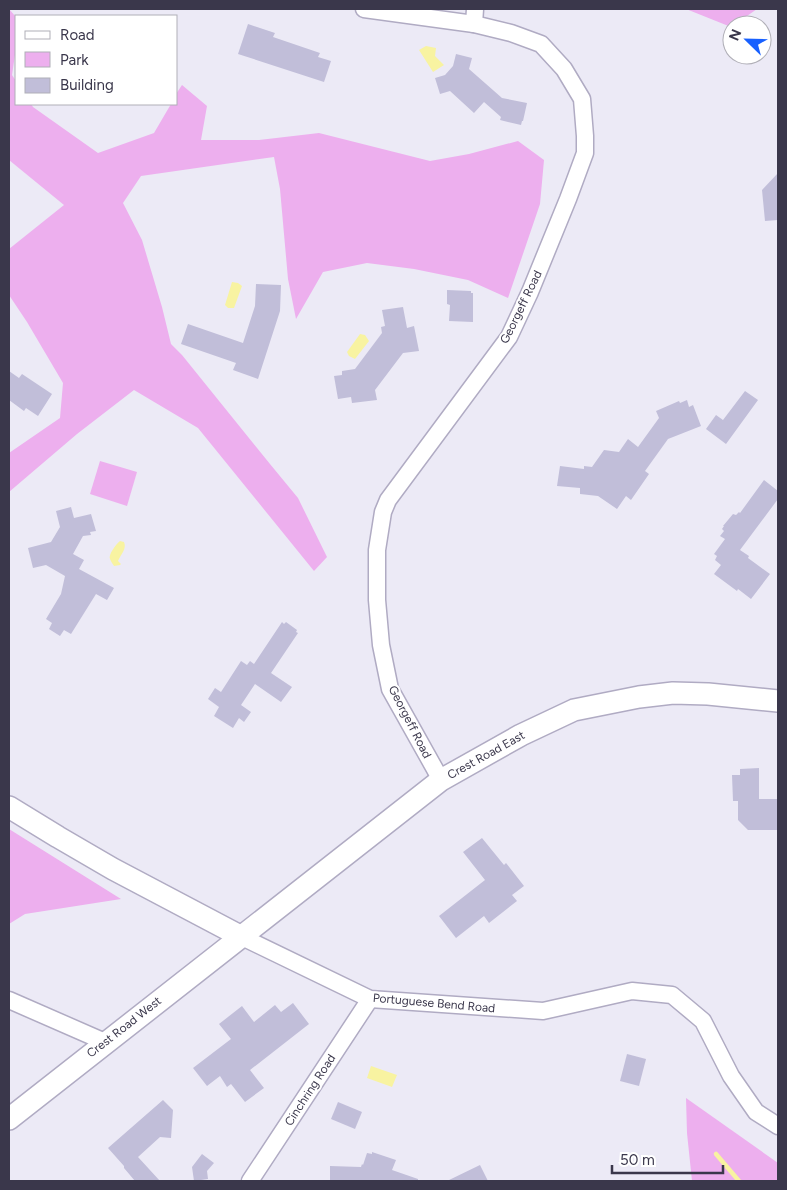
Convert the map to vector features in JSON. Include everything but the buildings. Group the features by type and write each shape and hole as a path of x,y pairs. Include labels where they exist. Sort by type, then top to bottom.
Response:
{"street":[{"name":"Georgeff Road","path":"364,9 474,16 541,44 564,69 582,99 585,153 530,292 509,337 388,500 383,512 377,550 377,600 381,645 390,689 441,780"},
{"name":"Crest Road East","path":"240,936 441,780 521,735 574,710 639,697 673,693 708,694 778,701"},
{"name":"Portuguese Bend Road","path":"9,807 113,869 240,936 370,999 543,1011 632,991 672,994 703,1021 731,1076 756,1112 778,1126"},
{"name":"Crest Road West","path":"9,1119 240,936"},
{"name":"Cinchring Road","path":"250,1181 370,999"},
{"path":"9,1000 105,1042"}],"green space":[{"path":"9,9 15,16 15,55 12,75 15,80 15,105 32,105 98,153 154,133 170,105 178,105 178,91 182,85 207,106 201,140 259,140 319,133 430,161 469,154 518,141 544,160 540,204 508,298 468,280 414,269 367,263 323,272 296,319 288,279 280,189 274,157 141,176 123,203 142,240 171,344 298,498 327,557 314,571 198,428 134,390 77,434 9,492 9,453 60,418 63,383 9,295 9,249 64,205 9,160"},
{"path":"686,9 757,9 748,15 722,15 722,23"},
{"path":"100,461 137,472 127,506 90,494"},
{"path":"9,829 121,899 25,914 9,924"},
{"path":"686,1098 778,1163 778,1181 692,1181 687,1133"}],"shaded area":[{"path":"426,46 436,48 435,56 444,65 433,72 419,50"},
{"path":"232,282 242,286 234,308 228,308 225,305"},
{"path":"360,334 365,335 369,341 355,359 349,356 347,352"},
{"path":"120,541 124,542 125,545 118,561 121,564 114,566 110,555"},
{"path":"371,1066 397,1075 392,1087 367,1078"}],"waterway":[{"path":"716,1154 739,1181"}]}
